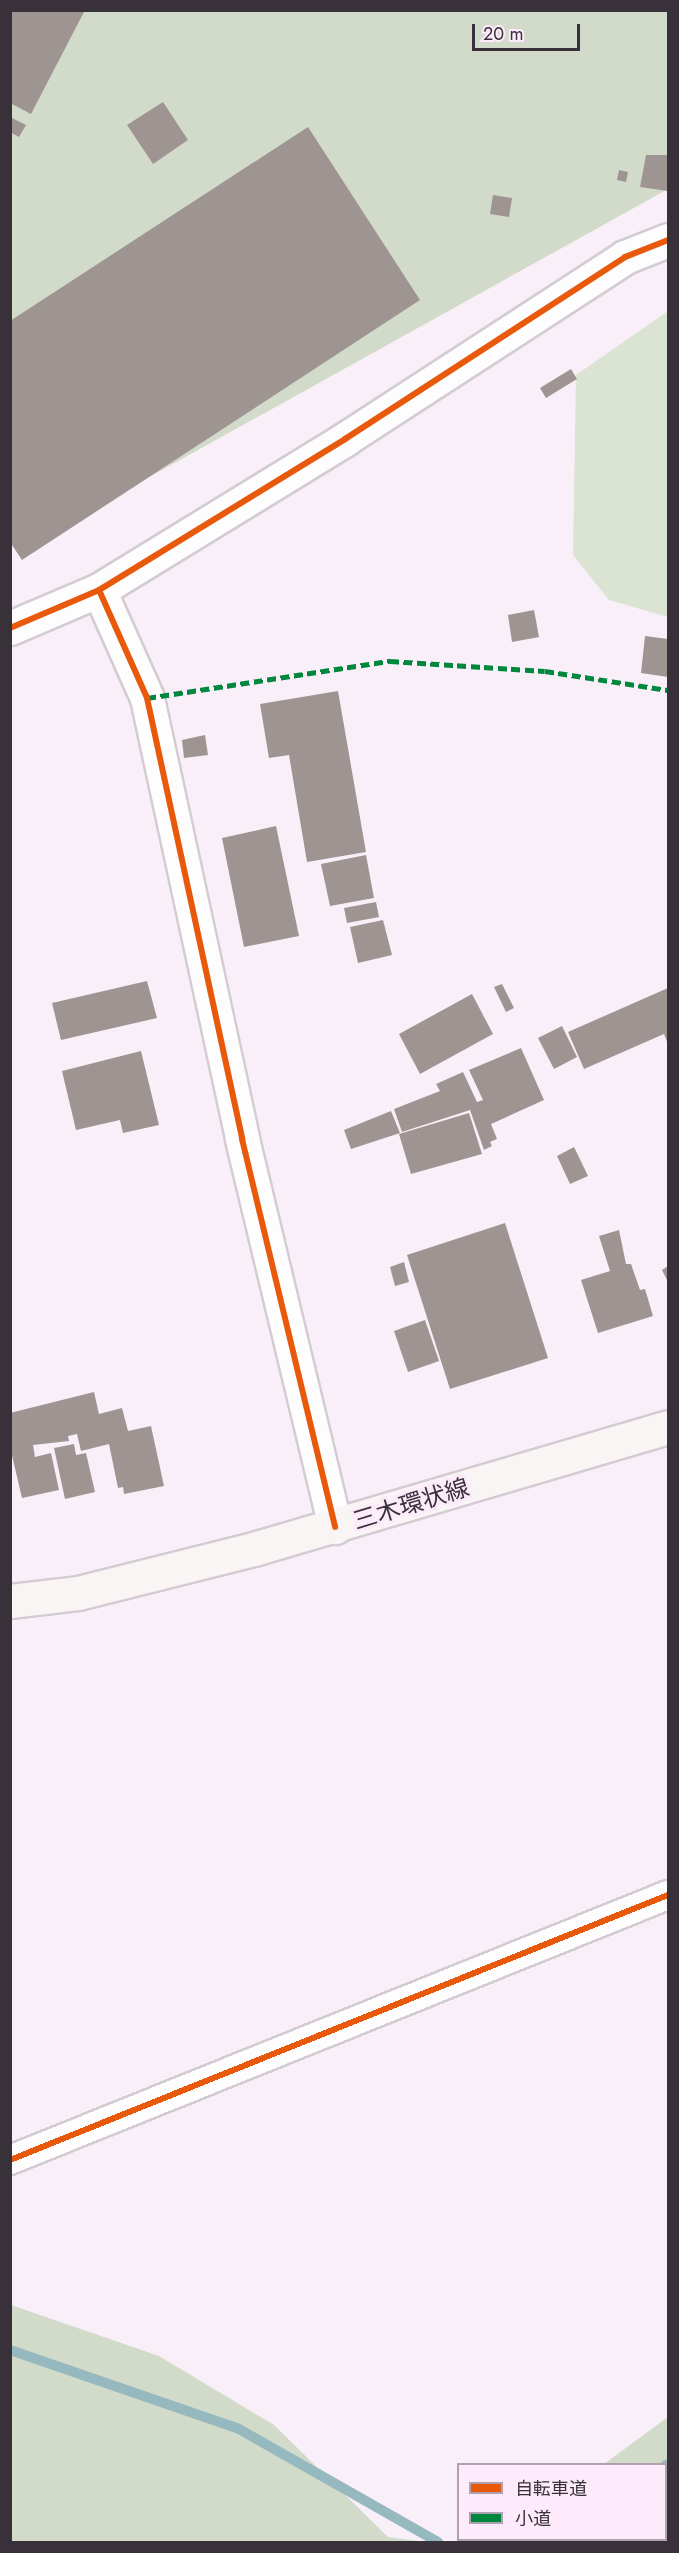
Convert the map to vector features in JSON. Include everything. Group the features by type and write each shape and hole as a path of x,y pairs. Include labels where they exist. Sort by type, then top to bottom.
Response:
{"main road":[{"name":"三木環状線","path":"10,1601 78,1593 335,1527 669,1427"}],"street":[{"path":"10,628 99,590 345,439 625,257 669,240"},
{"path":"99,590 147,698 242,1139 335,1527"},
{"path":"10,2160 669,1895"}],"green space":[{"path":"10,11 668,11 668,189 72,520 11,407"},
{"path":"668,311 668,617 609,600 573,555 576,375"},
{"path":"11,2305 159,2356 274,2425 388,2537 425,2542 11,2542"},
{"path":"668,2417 667,2500 667,2463 605,2463"},
{"path":"499,2541 558,2541 497,2542"}],"building":[{"path":"10,10 85,10 31,114 10,103"},
{"path":"163,102 188,140 153,164 127,125"},
{"path":"10,117 26,125 19,137 10,132"},
{"path":"308,127 420,300 22,560 10,542 10,321"},
{"path":"646,155 668,155 668,191 640,187"},
{"path":"619,170 628,172 626,182 617,180"},
{"path":"493,195 512,198 509,217 490,214"},
{"path":"571,369 577,379 546,398 540,388"},
{"path":"534,610 539,637 512,642 508,615"},
{"path":"645,636 668,639 668,677 641,673"},
{"path":"338,691 366,852 307,862 289,755 269,758 260,704"},
{"path":"205,735 208,755 184,758 182,740"},
{"path":"276,826 299,936 244,947 222,838"},
{"path":"366,855 374,898 330,906 321,864"},
{"path":"376,902 379,917 347,923 344,908"},
{"path":"383,920 392,955 358,963 350,927"},
{"path":"147,981 157,1018 61,1040 52,1003"},
{"path":"502,984 514,1008 506,1012 494,987"},
{"path":"668,988 668,1044 664,1034 584,1069 568,1032"},
{"path":"472,994 493,1034 420,1074 399,1034"},
{"path":"562,1026 577,1057 554,1069 538,1038"},
{"path":"521,1048 544,1100 491,1124 497,1139 490,1142 492,1146 484,1150 470,1110 402,1132 394,1109 440,1091 436,1084 463,1072 477,1102 483,1100 469,1070"},
{"path":"141,1051 159,1125 123,1133 120,1120 76,1130 62,1071"},
{"path":"391,1111 400,1133 351,1149 344,1130"},
{"path":"469,1113 482,1154 411,1174 399,1134"},
{"path":"574,1147 588,1176 570,1184 557,1156"},
{"path":"505,1223 548,1358 450,1389 407,1255"},
{"path":"619,1230 626,1264 631,1264 640,1290 645,1289 653,1316 598,1333 581,1280 610,1271 599,1236"},
{"path":"404,1262 409,1282 395,1286 390,1267"},
{"path":"668,1266 668,1282 662,1270"},
{"path":"425,1320 439,1361 408,1372 394,1331"},
{"path":"94,1392 99,1414 122,1408 128,1431 151,1426 164,1486 124,1494 123,1487 118,1488 109,1444 81,1451 77,1434 68,1436 69,1441 33,1445 35,1457 51,1453 59,1490 22,1498 10,1447 10,1413"},
{"path":"74,1444 76,1455 86,1453 95,1492 65,1499 54,1448"}],"waterway":[{"path":"10,2350 239,2429 438,2542"},
{"path":"470,2542 474,2541"}],"marked path":[{"path":"147,698 390,661 545,671 668,690"}],"cycle path":[{"path":"10,628 99,590 345,439 625,257 668,240"},
{"path":"99,590 147,698 242,1139 335,1527"},
{"path":"10,2160 668,1895"}]}
